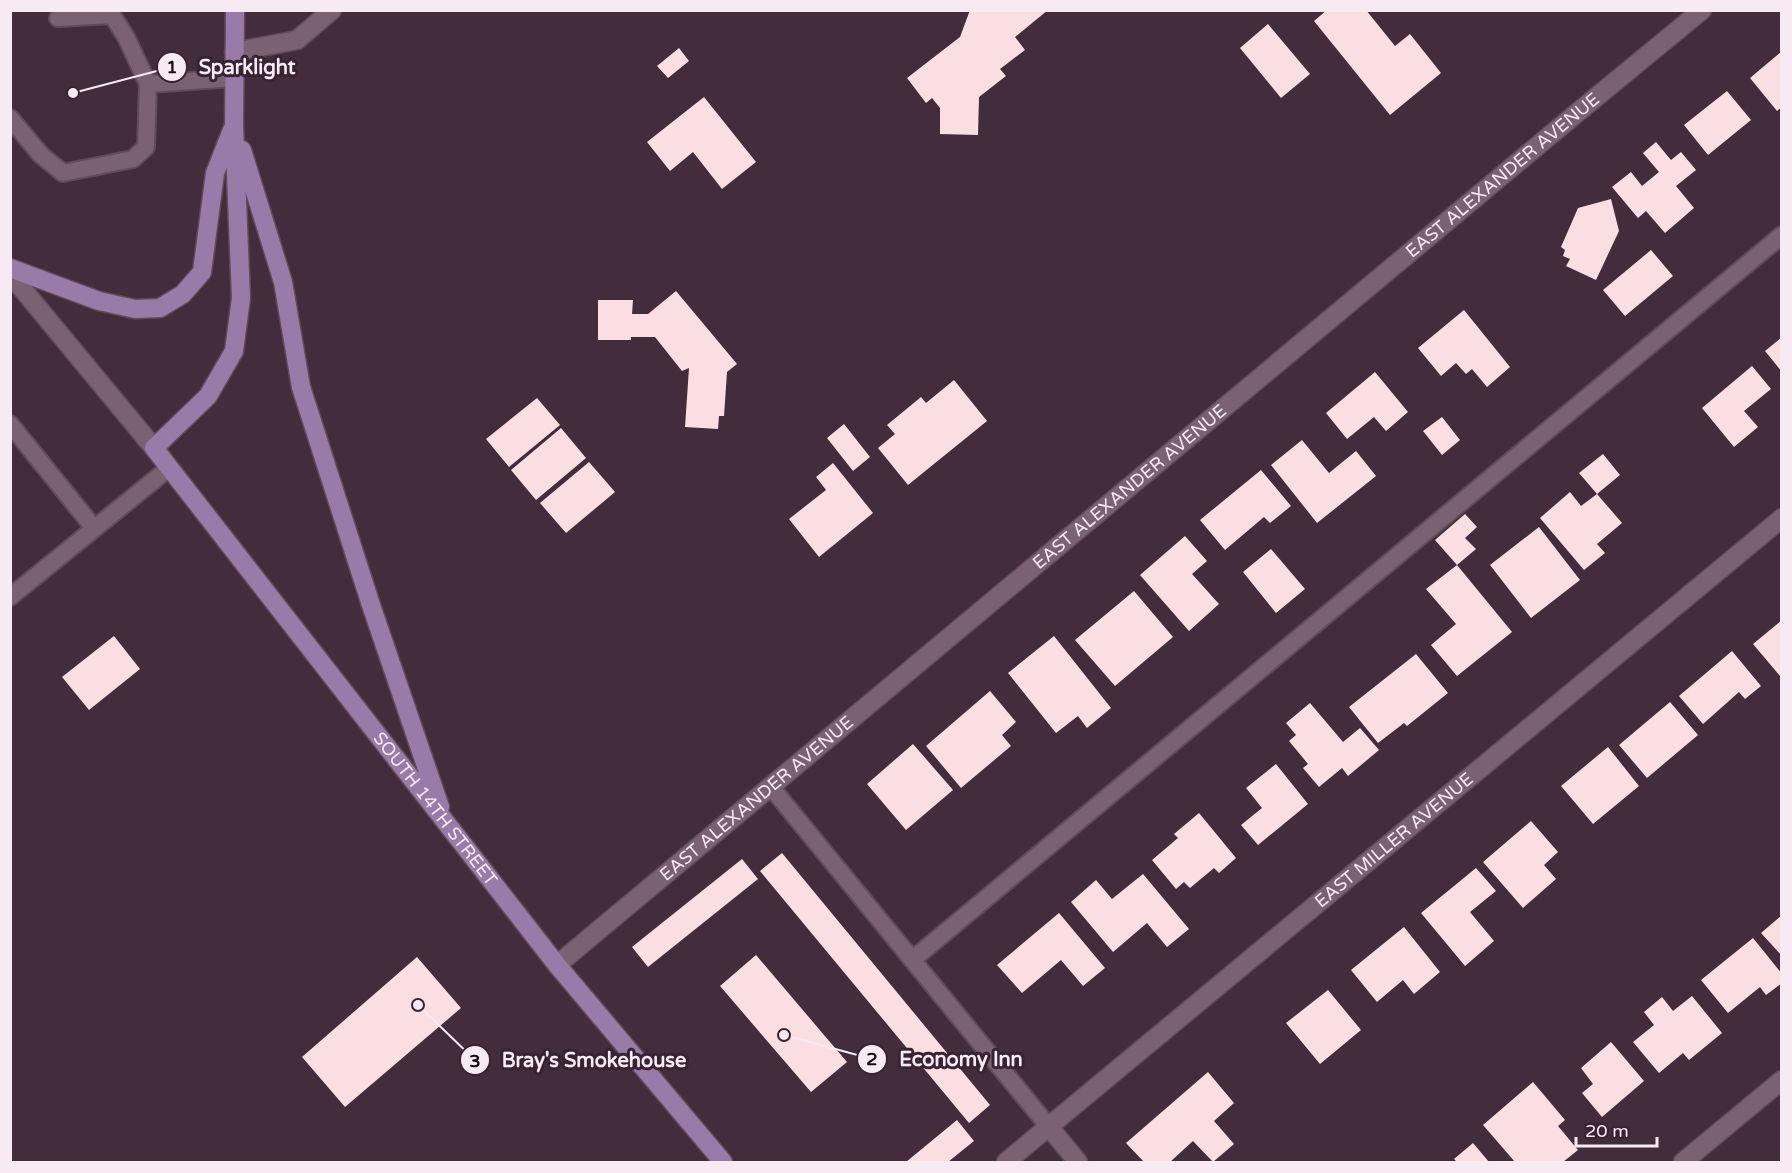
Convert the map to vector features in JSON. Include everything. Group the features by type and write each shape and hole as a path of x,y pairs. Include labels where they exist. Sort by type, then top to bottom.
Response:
{"main road":[{"path":"153,448 208,396 234,351 241,298 234,126 235,10"},
{"path":"10,268 99,301 135,309 160,308 183,294 202,272 214,173 234,126"},
{"path":"234,126 283,282 301,387 371,605 445,822"},
{"name":"SOUTH 14TH STREET","path":"153,448 557,965 723,1162"}],"street":[{"path":"234,52 297,40 332,10"},
{"name":"EAST ALEXANDER AVENUE","path":"557,965 1702,10"},
{"path":"10,274 153,448"},
{"name":"EAST MILLER AVENUE","path":"1006,1162 1782,518"},
{"path":"1683,1162 1782,1080"},
{"path":"1049,1127 1078,1162"}],"lane":[{"path":"10,118 41,155 63,173 133,159 146,147 148,84 112,15 58,18"},
{"path":"148,84 234,78"},
{"path":"912,960 1782,235"},
{"path":"10,424 94,528"},
{"path":"10,597 170,468"},
{"path":"771,787 1049,1127"}],"building":[{"path":"970,10 1048,10 1015,37 1025,50 1000,69 1006,76 979,97 978,135 940,134 940,108 932,98 926,103 907,78 960,37"},
{"path":"1327,10 1366,10 1395,46 1410,34 1441,73 1390,115 1314,21"},
{"path":"1268,24 1310,74 1281,98 1240,48"},
{"path":"679,48 689,61 668,78 657,66"},
{"path":"1782,51 1782,107 1777,111 1750,78"},
{"path":"1727,91 1751,120 1708,155 1684,125"},
{"path":"704,97 756,162 722,189 693,152 670,171 647,142"},
{"path":"1656,142 1671,160 1681,152 1696,170 1676,186 1694,208 1665,233 1646,211 1638,218 1612,187 1631,172 1642,186 1659,172 1643,153"},
{"path":"1611,199 1619,231 1596,280 1566,266 1570,259 1563,256 1565,250 1561,247 1578,208"},
{"path":"1651,250 1673,276 1625,316 1603,290"},
{"path":"676,291 737,364 727,372 724,416 719,416 718,429 685,427 689,368 682,371 655,337 598,340 598,300 633,300 632,314 648,314"},
{"path":"1464,310 1510,367 1487,387 1472,369 1466,374 1456,363 1441,376 1418,348"},
{"path":"1782,337 1782,372 1765,351"},
{"path":"1752,366 1771,389 1744,411 1758,427 1734,447 1702,408"},
{"path":"1375,372 1408,412 1386,431 1374,417 1347,439 1326,413"},
{"path":"954,380 987,421 908,485 878,448 895,434 887,425 921,397 926,403"},
{"path":"537,398 560,425 509,467 486,439"},
{"path":"1442,417 1460,440 1442,455 1423,431"},
{"path":"844,424 870,457 853,471 827,438"},
{"path":"561,428 586,458 536,500 511,470"},
{"path":"1302,440 1329,473 1356,451 1376,476 1317,523 1271,465"},
{"path":"1603,454 1620,475 1597,494 1579,473"},
{"path":"589,462 615,492 566,533 540,503"},
{"path":"833,463 873,513 819,557 789,519 826,490 816,477"},
{"path":"1261,470 1291,506 1270,523 1264,517 1225,550 1200,520"},
{"path":"1570,492 1581,506 1597,494 1622,523 1597,544 1605,553 1584,570 1540,518"},
{"path":"1465,514 1477,527 1465,538 1476,549 1457,565 1435,540"},
{"path":"1539,527 1580,580 1531,618 1490,565"},
{"path":"1185,536 1207,561 1192,574 1219,604 1189,631 1140,575"},
{"path":"1271,549 1305,589 1276,613 1243,572"},
{"path":"1457,565 1512,632 1457,676 1431,645 1456,624 1426,589"},
{"path":"1134,591 1173,637 1115,686 1075,640"},
{"path":"1782,620 1782,675 1780,676 1753,644"},
{"path":"114,636 140,669 89,710 62,677"},
{"path":"1054,636 1111,708 1087,728 1078,716 1056,733 1008,673"},
{"path":"1732,651 1761,686 1745,699 1739,692 1703,724 1679,696"},
{"path":"1416,654 1448,693 1407,726 1404,723 1378,743 1349,707"},
{"path":"990,691 1016,722 1002,735 1011,746 961,788 926,746"},
{"path":"1670,702 1698,735 1647,778 1619,745"},
{"path":"1310,703 1343,742 1360,728 1379,750 1348,776 1342,768 1319,787 1303,768 1308,764 1289,741 1296,735 1286,723"},
{"path":"913,744 953,790 906,830 867,784"},
{"path":"1608,747 1639,786 1593,824 1561,786"},
{"path":"1276,764 1308,804 1258,845 1241,825 1262,808 1246,788"},
{"path":"1199,813 1236,858 1219,873 1214,868 1190,888 1184,882 1176,889 1152,860 1178,838 1174,834"},
{"path":"1531,821 1558,852 1544,865 1556,879 1523,908 1483,862"},
{"path":"782,853 990,1105 969,1123 760,871"},
{"path":"742,859 758,879 648,967 632,947"},
{"path":"1476,868 1496,891 1470,912 1494,941 1465,966 1421,913"},
{"path":"1143,874 1189,929 1167,947 1147,923 1113,952 1071,902 1096,880 1112,899"},
{"path":"1059,913 1105,968 1083,986 1061,960 1022,993 997,965"},
{"path":"1782,915 1782,956 1761,933"},
{"path":"1404,927 1440,972 1414,994 1403,980 1377,1002 1351,970"},
{"path":"1753,938 1782,974 1782,983 1766,995 1760,987 1728,1013 1701,980"},
{"path":"756,955 847,1062 811,1092 720,986"},
{"path":"417,957 461,1008 345,1107 302,1057"},
{"path":"1328,990 1361,1030 1320,1064 1286,1023"},
{"path":"1692,996 1722,1033 1689,1060 1683,1053 1659,1073 1633,1042 1654,1025 1644,1012 1662,997 1673,1011"},
{"path":"1611,1042 1644,1081 1602,1117 1582,1093 1593,1084 1581,1068"},
{"path":"1208,1072 1234,1103 1214,1121 1234,1144 1213,1162 1193,1141 1170,1162 1144,1162 1126,1143"},
{"path":"1533,1082 1565,1120 1558,1126 1578,1150 1563,1162 1515,1162 1483,1125"},
{"path":"957,1120 974,1141 948,1162 906,1162"},
{"path":"1473,1143 1489,1162 1457,1162 1454,1159"}],"place":[{"name":"Sparklight","path":"73,93"},
{"name":"Bray's Smokehouse","path":"418,1005"},
{"name":"Economy Inn","path":"784,1035"}]}
